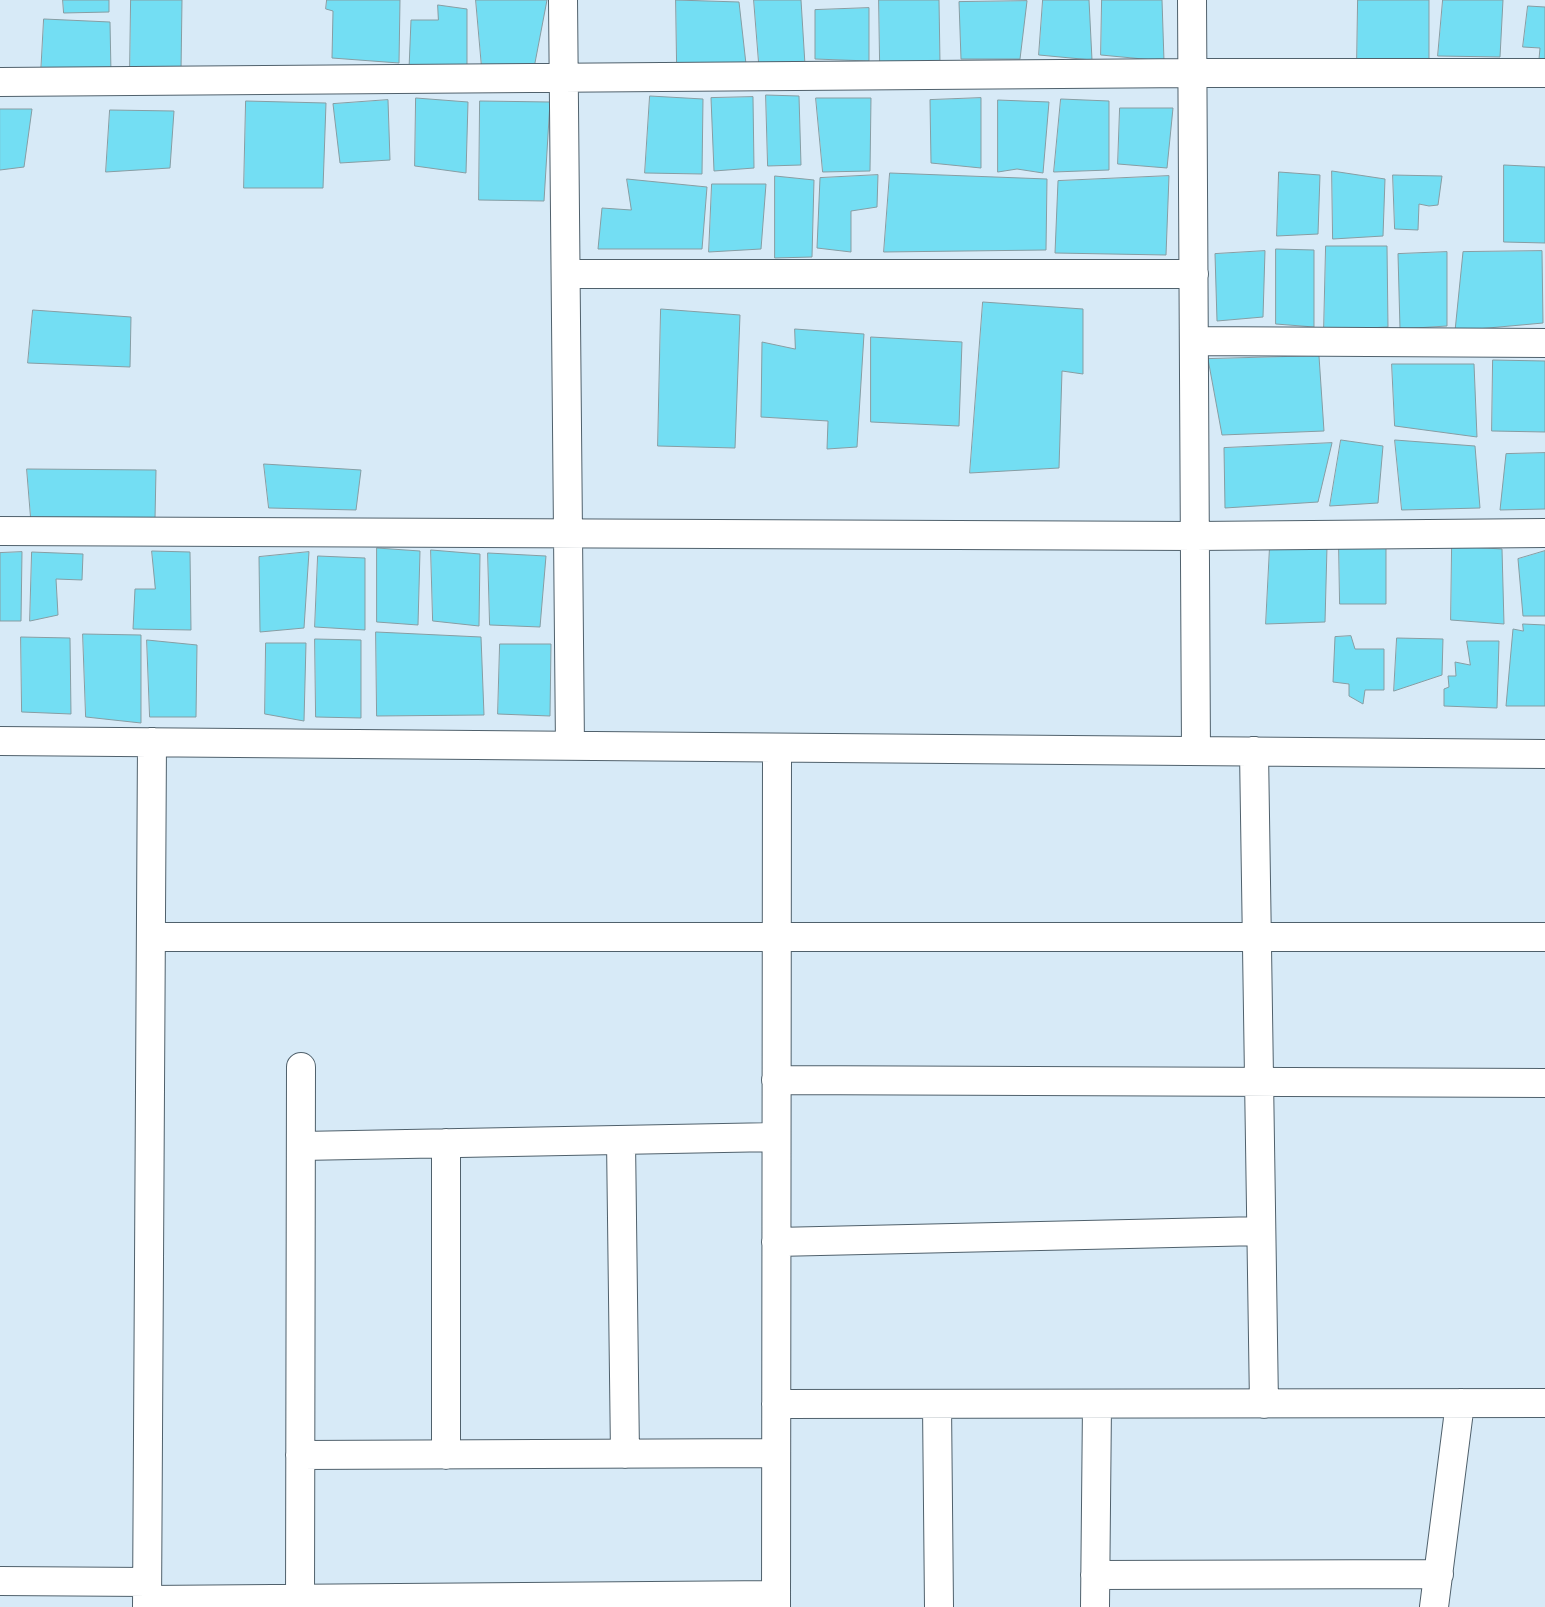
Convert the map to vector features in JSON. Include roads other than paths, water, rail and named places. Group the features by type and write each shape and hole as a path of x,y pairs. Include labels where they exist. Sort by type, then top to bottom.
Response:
{"street":[{"path":"563,0 570,746"},
{"path":"1192,0 1196,751"},
{"path":"0,82 1193,73 1545,73"},
{"path":"566,274 1194,274"},
{"path":"1194,341 1545,343"},
{"path":"0,531 1195,536 1545,533"},
{"path":"0,741 1545,754"},
{"path":"147,1596 152,742"},
{"path":"0,1581 147,1596 300,1603 776,1601 777,748"},
{"path":"1254,752 1264,1404"},
{"path":"151,937 1545,937"},
{"path":"300,1603 301,1067"},
{"path":"776,1080 1545,1083"},
{"path":"301,1146 776,1137"},
{"path":"620,1140 625,1454"},
{"path":"446,1143 446,1455"},
{"path":"776,1242 1261,1231"},
{"path":"1434,1607 1460,1403"},
{"path":"776,1404 1545,1403"},
{"path":"937,1404 939,1607"},
{"path":"1095,1607 1097,1404"},
{"path":"300,1455 776,1454"},
{"path":"1095,1575 1439,1574"}]}
